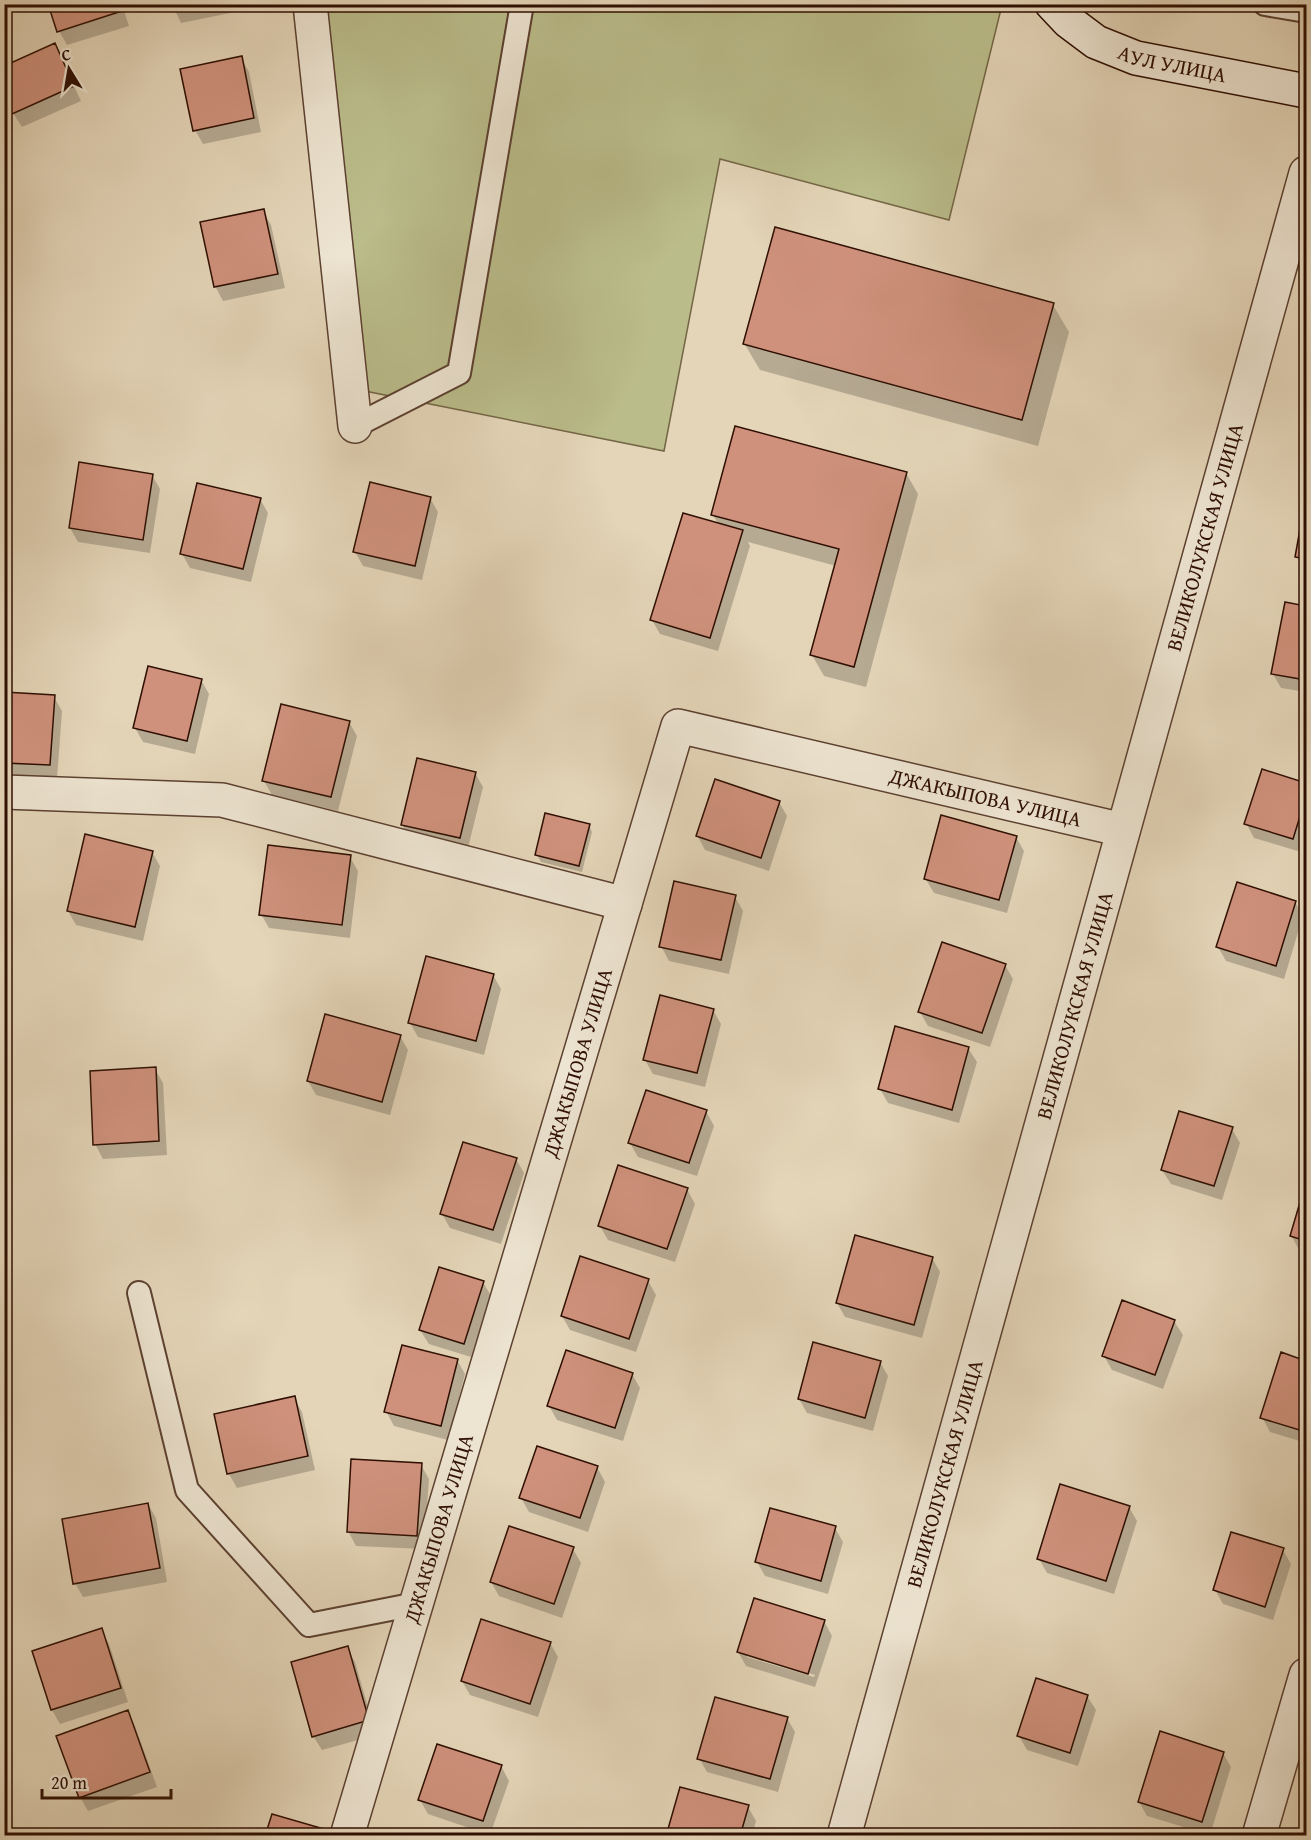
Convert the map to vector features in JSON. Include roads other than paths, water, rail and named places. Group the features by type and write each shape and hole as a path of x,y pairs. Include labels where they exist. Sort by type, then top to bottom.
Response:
{"street":[{"path":"310,4 355,426"},
{"name":"АУЛ УЛИЦА","path":"1052,4 1068,21 1096,42 1136,58 1306,91"},
{"name":"ВЕЛИКОЛУКСКАЯ УЛИЦА","path":"844,1836 1306,173"},
{"name":"ДЖАКЫПОВА УЛИЦА","path":"347,1836 678,726 1123,831"},
{"path":"4,792 222,800 625,904"},
{"path":"1259,1836 1306,1675"}],"lane":[{"path":"355,426 459,372 522,4"},
{"path":"1265,4 1306,11"},
{"path":"139,1293 187,1490 309,1625 416,1604"}]}
